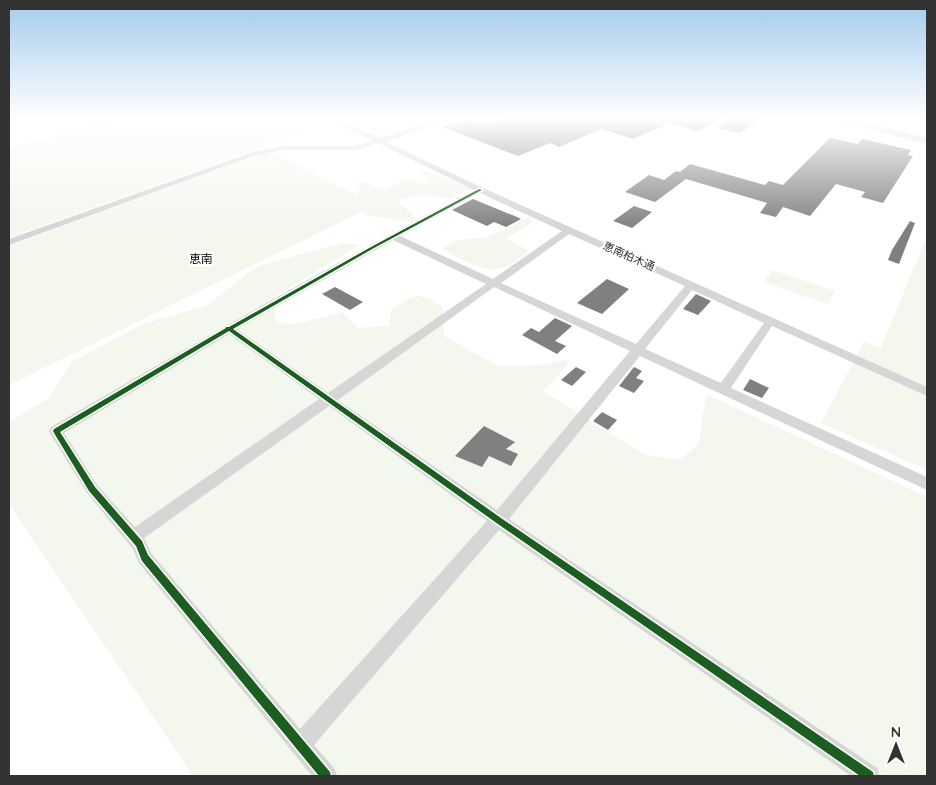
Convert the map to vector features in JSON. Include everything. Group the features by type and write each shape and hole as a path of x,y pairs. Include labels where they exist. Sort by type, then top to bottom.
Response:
{"street":[{"path":"9,242 248,156"},
{"name":"恵南柏木通","path":"411,156 480,190 692,284 927,392"},
{"path":"326,776 146,558 139,544 92,489 56,431 228,328 392,236 480,190"},
{"path":"132,538 569,230"},
{"path":"392,236 495,282 927,484"},
{"path":"300,745 498,520 692,284"},
{"path":"724,390 771,320"},
{"path":"228,328 498,520 869,776"}],"shaded area":[{"path":"9,156 236,156 9,238"},
{"path":"255,156 277,156 358,196 357,191 362,189 357,184 360,181 387,191 399,182 401,178 426,184 430,179 421,176 421,172 426,171 473,189 451,198 419,195 399,200 399,204 411,212 416,219 413,222 366,215 363,211 9,385 9,246"},
{"path":"527,218 532,219 531,224 505,238 529,251 506,266 493,269 477,266 443,248 458,241 492,235"},
{"path":"927,236 927,470 821,423 864,342 881,348"},
{"path":"343,243 358,245 272,299 277,323 296,324 343,312 359,328 389,326 390,311 410,298 416,296 428,298 443,308 444,336 498,366 539,365 567,360 567,366 543,391 645,455 681,460 699,443 706,394 927,497 927,776 193,776 9,504 9,422 48,399 73,361 145,323 206,306 258,266"},
{"path":"772,270 835,291 828,304 764,282"}],"building":[{"path":"812,156 913,156 883,203 861,197 865,192 836,184 810,216 783,207 776,217 760,213 767,203 686,179 655,202 625,192 649,175 664,180 676,171 680,172 690,164 765,185 769,181 783,185"},
{"path":"473,199 521,219 506,227 494,222 487,226 452,210"},
{"path":"634,206 652,212 632,228 613,221"},
{"path":"910,221 915,223 899,264 888,260 892,250"},
{"path":"607,279 629,289 602,314 577,303"},
{"path":"335,287 363,302 350,310 322,294"},
{"path":"696,294 711,301 698,315 683,309"},
{"path":"555,318 572,326 555,341 566,346 557,354 522,335 531,328 539,332"},
{"path":"576,367 586,372 572,386 561,380"},
{"path":"634,367 642,371 636,378 644,381 634,393 619,386"},
{"path":"750,379 769,388 762,398 743,390"},
{"path":"602,412 617,420 608,430 593,421"},
{"path":"484,426 515,442 506,449 518,454 511,466 489,456 482,467 455,456"}],"cycle path":[{"path":"326,776 145,558 139,544 92,489 56,431 266,307 480,190"},
{"path":"228,328 498,520 869,776"}],"district":[{"name":"恵南","path":"201,258"}]}
